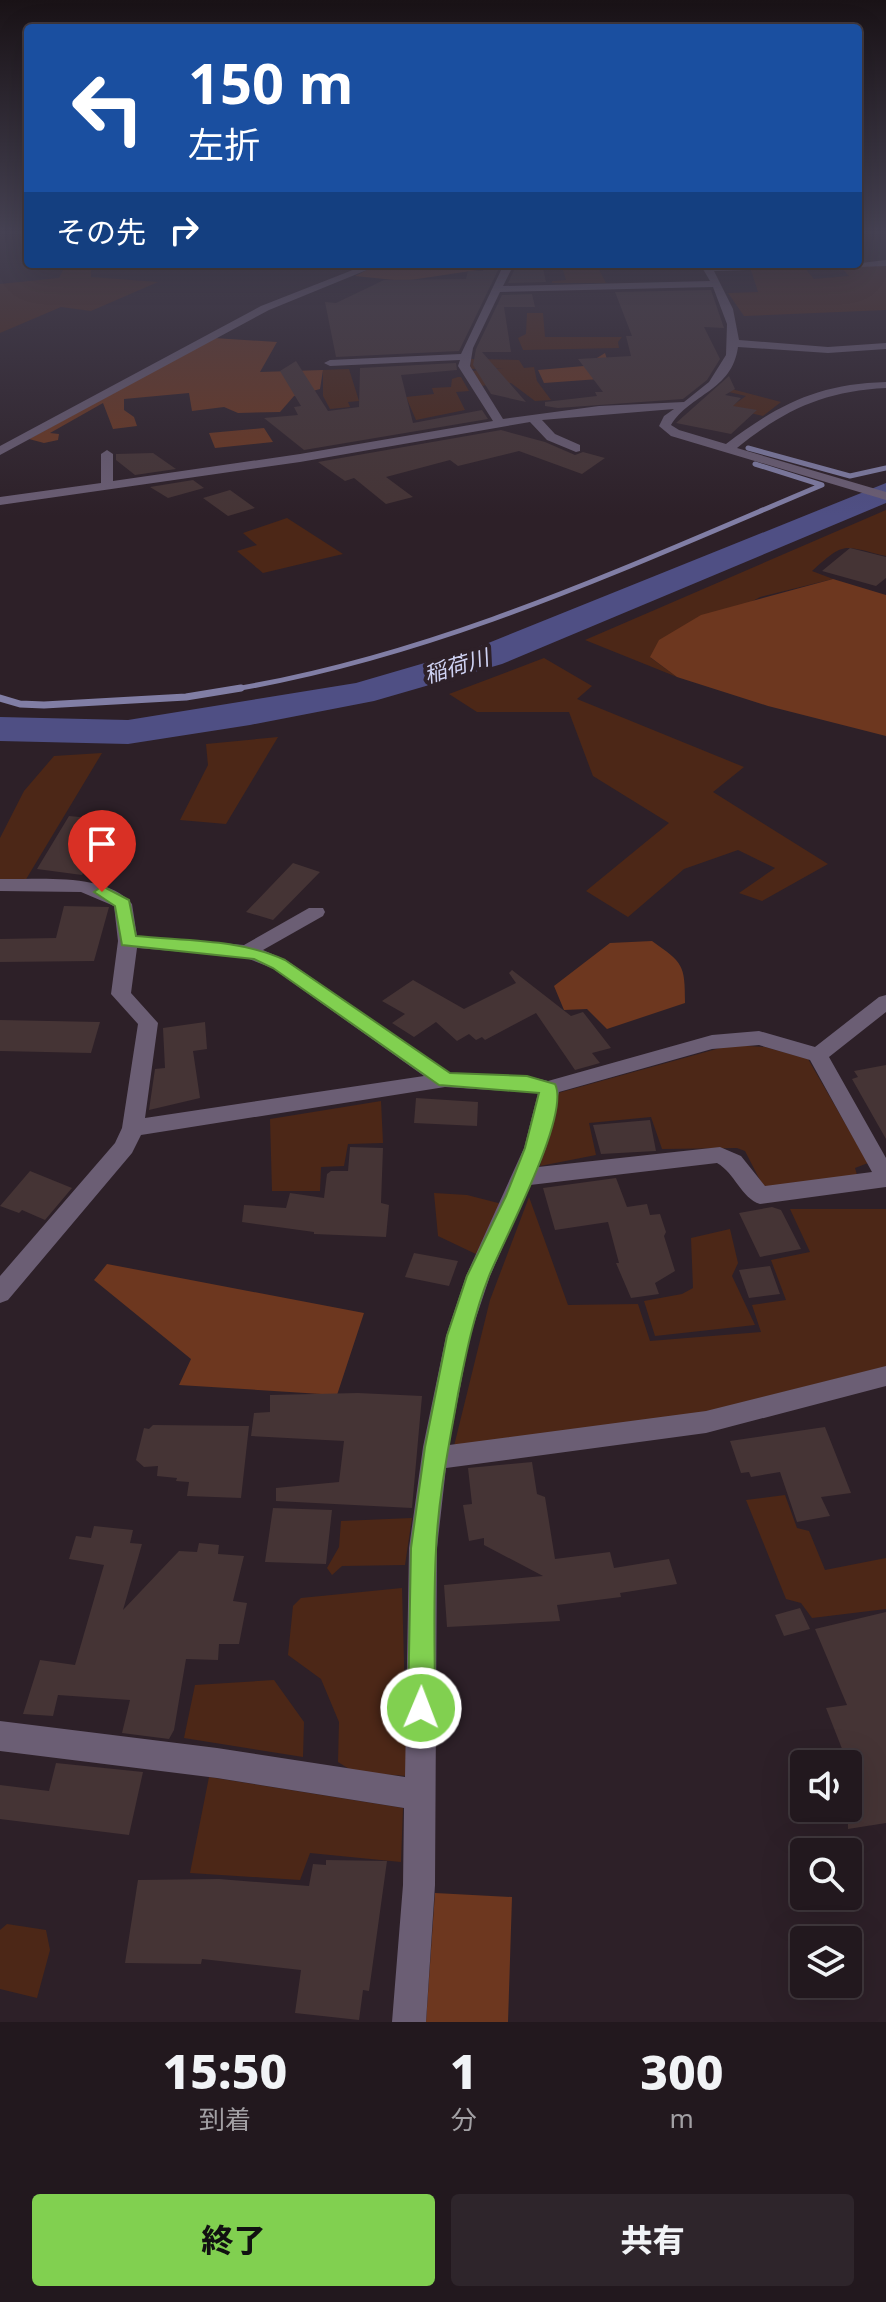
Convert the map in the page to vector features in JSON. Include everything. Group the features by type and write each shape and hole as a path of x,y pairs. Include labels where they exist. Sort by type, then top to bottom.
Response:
{"street":[{"path":"0,451 228,327"},
{"path":"478,327 464,357 464,366 500,423"},
{"path":"733,327 734,343 726,370 668,419 665,426 668,430 886,496"},
{"path":"734,343 828,350 886,346"},
{"path":"330,363 464,357"},
{"path":"727,449 766,419 788,408 851,386 886,385"},
{"path":"0,501 296,458 533,418 685,405"},
{"path":"533,418 551,437 576,448"},
{"path":"107,454 107,486"},
{"path":"0,885 102,892 123,904 128,941 121,994 148,1023 133,1128 111,1165 0,1293"},
{"path":"247,951 316,912"},
{"path":"128,941 247,951 279,964 445,1080"},
{"path":"818,1055 886,1002"},
{"path":"133,1128 445,1080 527,1083 548,1088 712,1042 759,1038 818,1055 886,1179 760,1195 733,1162 720,1155 523,1177"},
{"path":"409,2022 419,1885 423,1548 435,1458 458,1336 478,1276 535,1148 549,1098 548,1088"},
{"path":"435,1458 706,1422 886,1376"},
{"path":"0,1736 217,1763 420,1795"}],"shaded area":[{"path":"526,327 544,327 545,337 622,337 618,342 619,348 523,350 518,338 526,334"},
{"path":"214,338 277,342 260,372 323,370 320,389 294,396 280,412 238,413 224,407 192,411 189,393 124,399 124,410 134,417 137,426 113,429 103,403 50,433 59,434 58,440 44,443 29,439"},
{"path":"605,353 613,378 544,383 538,370 584,366"},
{"path":"471,359 519,360 524,368 534,367 537,381 551,400 535,401 511,383 480,386 471,371 504,368 470,369"},
{"path":"349,369 359,401 348,402 350,407 330,409 323,396 323,370"},
{"path":"458,377 469,391 456,392 465,410 416,420 406,397 434,394 432,388 451,387 452,379"},
{"path":"720,386 781,402 763,416 729,408 746,396 716,389"},
{"path":"264,428 273,442 215,448 209,433"},
{"path":"886,510 886,556 853,548 839,550 812,571 833,579 760,597 651,658 677,677 585,640"},
{"path":"287,518 343,554 263,573 237,551 257,545 243,533"},
{"path":"833,579 886,595 886,736 768,706 677,677 650,657 659,640 701,615"},
{"path":"544,658 592,686 577,699 744,767 713,792 828,864 762,901 739,893 775,868 738,850 684,869 628,917 586,891 669,823 593,776 569,712 477,712 449,694"},
{"path":"278,737 226,824 180,820 208,765 206,744"},
{"path":"102,753 25,881 0,880 0,838 24,791 54,756"},
{"path":"652,941 680,966 685,1003 607,1029 587,1009 564,1010 554,986 610,943"},
{"path":"731,1045 765,1047 808,1059 868,1163 855,1168 858,1178 764,1188 745,1151 737,1148 662,1149 651,1117 589,1123 596,1155 540,1166 558,1093"},
{"path":"381,1101 383,1143 348,1144 344,1166 321,1167 320,1191 272,1191 270,1119"},
{"path":"434,1193 467,1195 502,1204 480,1256 438,1236"},
{"path":"529,1197 568,1305 638,1304 650,1341 761,1332 752,1305 786,1300 771,1260 810,1252 790,1209 886,1209 886,1368 702,1413 454,1446 490,1300"},
{"path":"730,1229 738,1263 732,1276 755,1325 655,1336 644,1301 682,1294 693,1288 691,1238"},
{"path":"107,1264 364,1313 337,1395 179,1385 191,1359 94,1280"},
{"path":"785,1495 797,1528 809,1531 825,1570 886,1558 886,1609 812,1618 801,1603 786,1599 746,1500"},
{"path":"412,1518 405,1565 342,1566 332,1575 327,1568 339,1547 341,1521"},
{"path":"402,1588 407,1776 354,1772 338,1762 339,1722 321,1679 288,1655 293,1606 301,1598"},
{"path":"274,1680 304,1722 303,1757 184,1738 195,1685"},
{"path":"209,1777 403,1808 401,1862 310,1853 300,1880 190,1873"},
{"path":"435,1893 512,1897 508,2022 426,2022"},
{"path":"7,1924 46,1930 50,1950 37,1998 0,1989 0,1930"}],"building":[{"path":"330,327 470,327 459,351 336,357"},
{"path":"486,327 507,327 511,352 482,352 526,402 491,394 473,365 476,349"},
{"path":"629,327 704,327 720,359 707,380 683,399 558,408 545,406 545,402 597,396 595,392 603,392 578,359 631,356 626,336 632,336"},
{"path":"296,361 328,411 359,407 360,368 456,363 457,370 401,375 413,423 482,410 488,419 304,450 264,418 298,415 294,407 301,406 280,371"},
{"path":"729,376 735,389 725,395 741,398 733,406 757,410 731,434 676,423"},
{"path":"501,430 545,442 575,455 583,452 605,458 582,474 519,451 458,466 450,460 386,477 413,497 386,504 354,478 345,481 318,462"},
{"path":"153,453 176,469 135,475 116,460 116,454"},
{"path":"193,480 204,488 168,498 150,487"},
{"path":"230,490 255,508 228,516 203,498"},
{"path":"850,548 886,557 886,578 876,586 822,571"},
{"path":"69,816 110,820 110,825 82,875 37,869"},
{"path":"293,863 320,872 273,920 246,912"},
{"path":"64,906 109,907 94,961 0,962 0,939 56,938"},
{"path":"512,970 571,1016 583,1012 611,1048 592,1053 600,1063 575,1070 536,1013 485,1040 482,1037 476,1040 469,1034 457,1041 436,1022 414,1037 392,1023 405,1014 382,1001 413,980 464,1009 516,983 509,973"},
{"path":"0,1020 100,1022 91,1053 0,1051"},
{"path":"205,1022 207,1049 193,1051 200,1098 149,1110 155,1069 165,1068 163,1028"},
{"path":"886,1065 886,1139 852,1079 858,1077 854,1071"},
{"path":"416,1098 478,1102 477,1126 414,1123"},
{"path":"650,1120 656,1151 601,1154 593,1125"},
{"path":"350,1147 383,1148 381,1203 389,1205 386,1237 314,1234 242,1222 244,1205 286,1208 290,1193 324,1198 327,1174 331,1171 348,1171"},
{"path":"30,1171 72,1188 45,1220 22,1210 19,1213 0,1206"},
{"path":"616,1178 627,1207 647,1204 650,1215 660,1214 675,1271 655,1283 659,1294 631,1298 616,1263 619,1263 608,1222 555,1230 543,1188"},
{"path":"772,1207 781,1210 801,1249 760,1257 739,1213"},
{"path":"414,1253 458,1261 449,1286 405,1277"},
{"path":"770,1266 780,1294 749,1298 739,1270"},
{"path":"358,1393 422,1396 412,1508 276,1501 276,1488 339,1482 344,1441 251,1436 254,1413 270,1412 270,1395"},
{"path":"153,1425 249,1426 241,1498 187,1496 189,1482 157,1476 158,1466 144,1467 136,1460 144,1428 149,1429"},
{"path":"825,1427 851,1493 821,1497 830,1516 797,1522 780,1472 751,1477 749,1472 741,1473 730,1441"},
{"path":"532,1462 537,1494 545,1497 555,1559 610,1552 614,1568 669,1559 677,1584 620,1593 621,1597 557,1605 560,1621 447,1627 444,1585 543,1576 484,1545 484,1538 469,1541 463,1505 472,1504 468,1468"},
{"path":"273,1508 332,1510 326,1564 265,1562"},
{"path":"94,1526 133,1530 130,1543 142,1544 123,1610 179,1551 197,1552 199,1543 219,1545 218,1554 244,1556 233,1601 247,1603 239,1644 219,1644 218,1660 186,1659 174,1730 169,1739 122,1733 130,1700 58,1695 53,1716 23,1714 40,1660 75,1665 104,1565 69,1559 76,1536 91,1538"},
{"path":"800,1608 810,1629 784,1636 775,1615"},
{"path":"886,1612 886,1823 848,1829 848,1822 862,1822 862,1750 842,1750 826,1708 847,1705 815,1629"},
{"path":"56,1763 143,1772 129,1835 0,1819 0,1785 49,1791"},
{"path":"326,1860 387,1861 369,1991 363,1990 359,2020 295,2013 301,1970 202,1959 201,1964 125,1963 138,1880 219,1879 309,1886 313,1864 326,1865"}],"waterway":[{"path":"748,448 850,476 886,468"},
{"path":"230,690 306,675 457,632 604,576 822,485 755,464"},
{"name":"稲荷川","path":"0,729 128,732 361,693 489,656 886,492"},
{"path":"230,690 241,688"},
{"path":"0,698 20,704 44,705 186,697 230,690"}],"route":[{"path":"102,892 123,904 128,941 247,951 260,955 279,964 445,1080 527,1083 548,1088 549,1098 535,1148 478,1276 458,1336 436,1447 423,1548 421,1708"}]}
